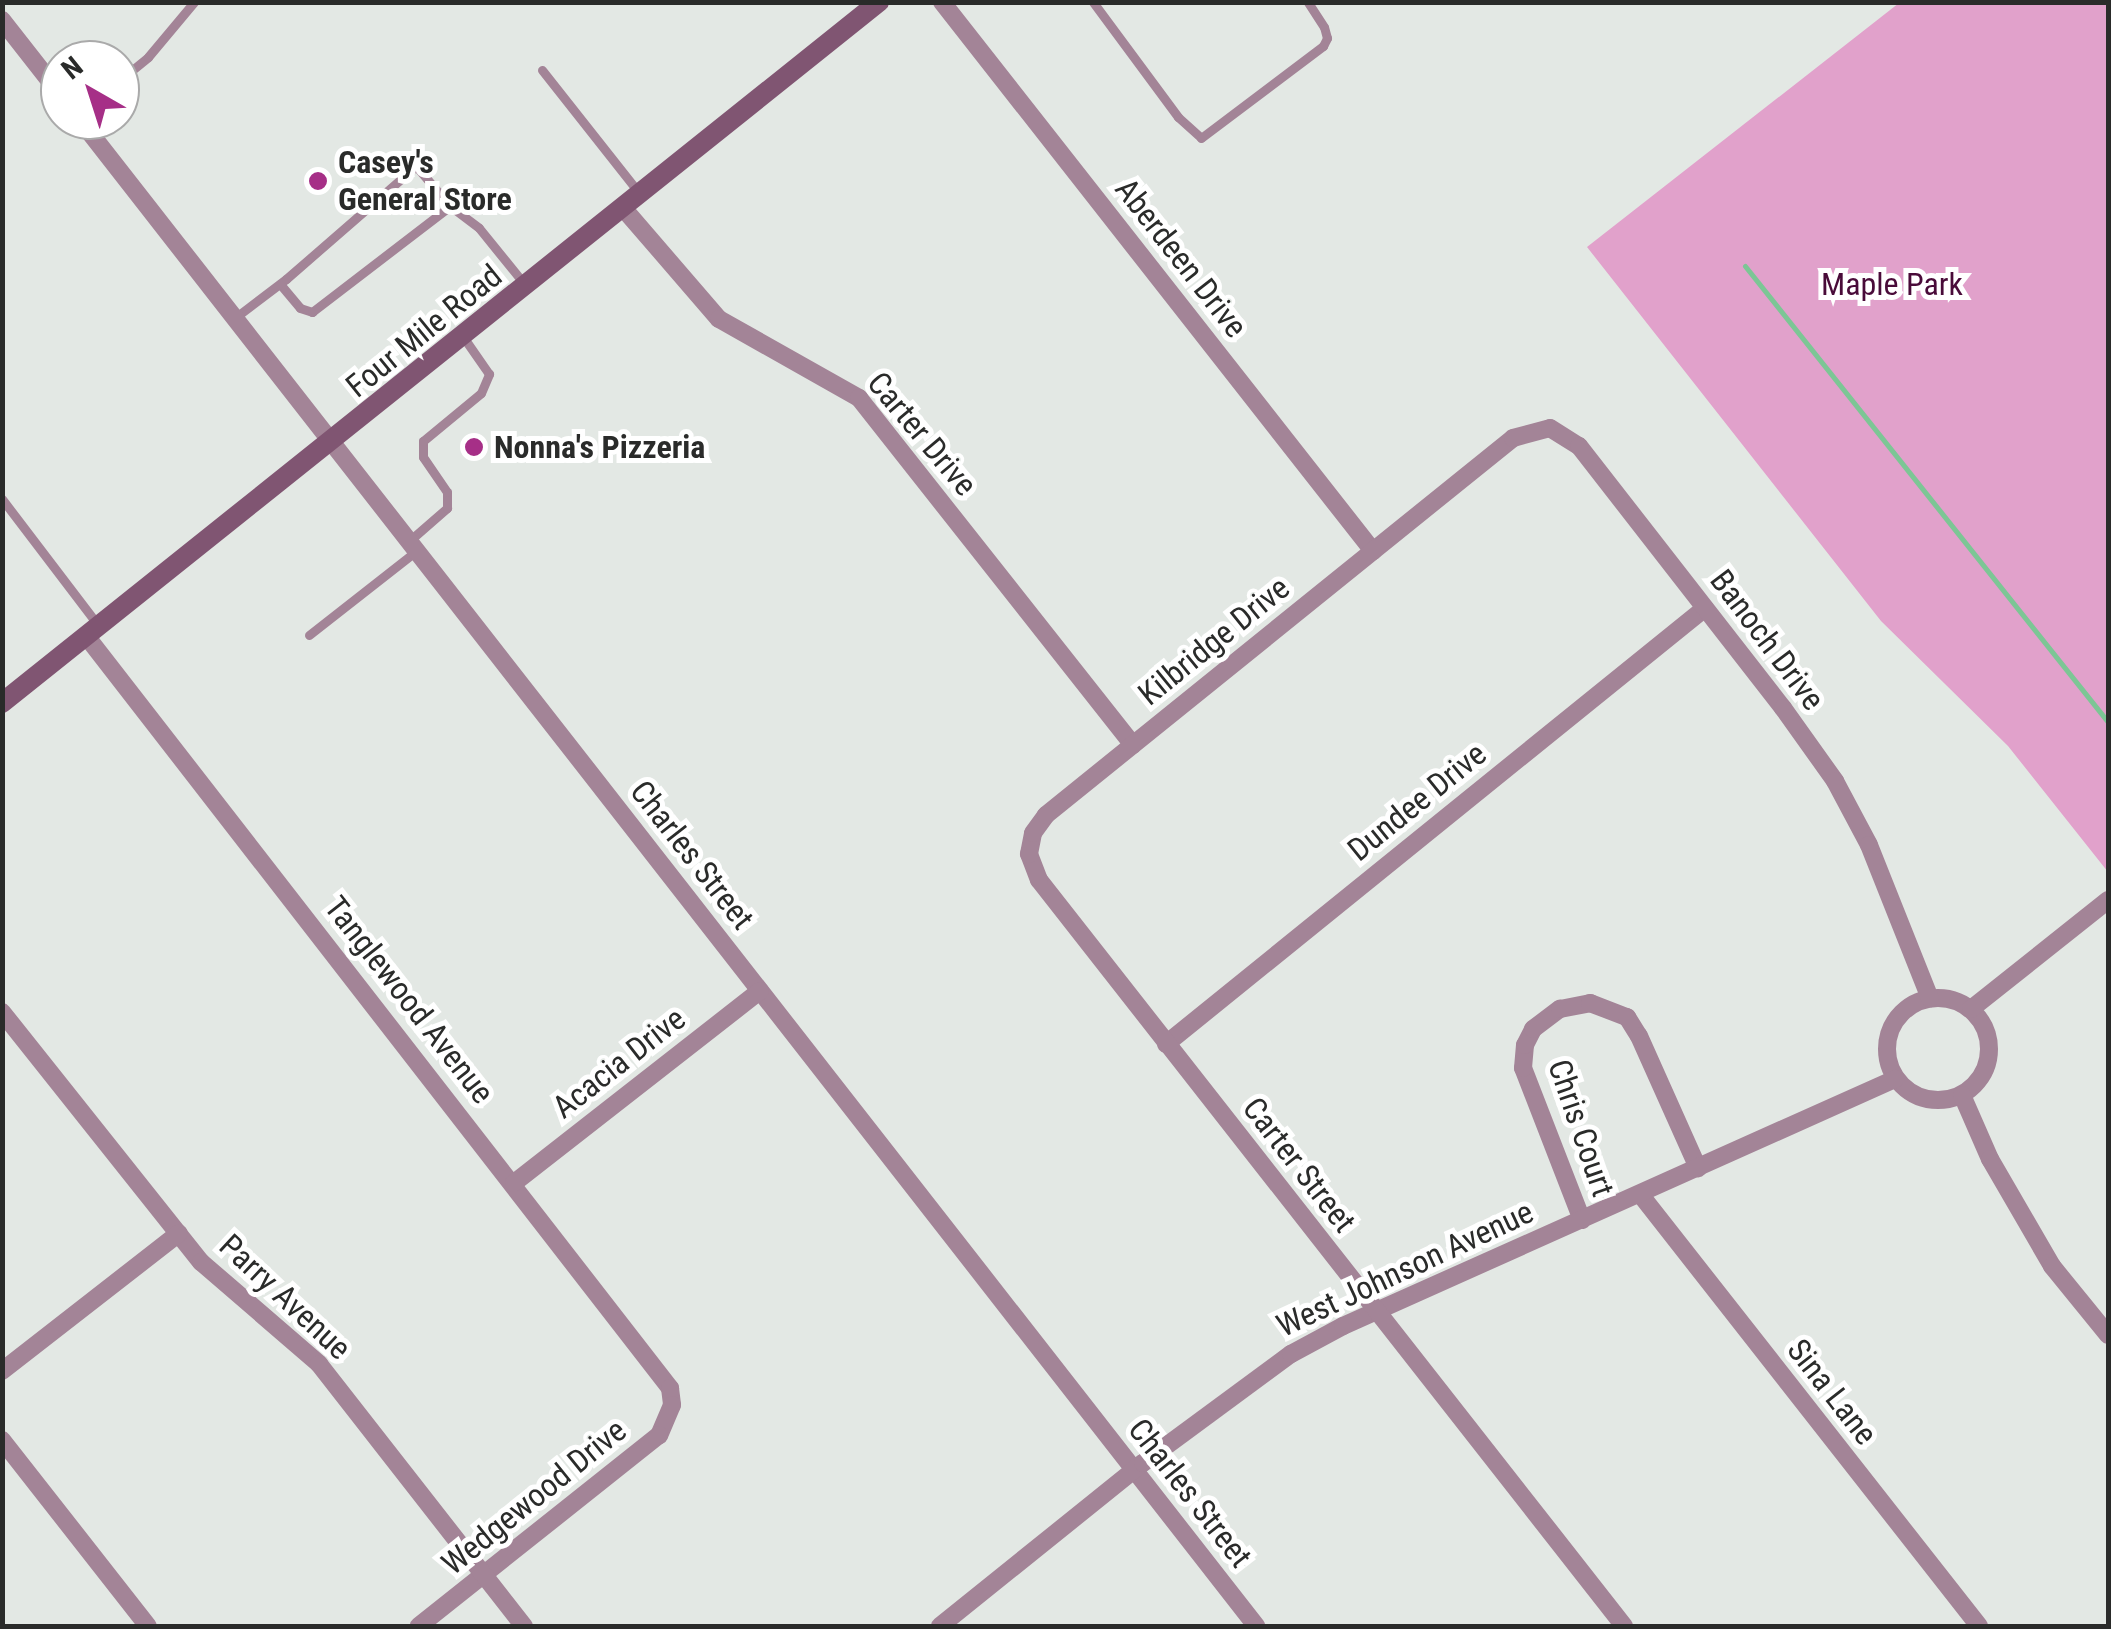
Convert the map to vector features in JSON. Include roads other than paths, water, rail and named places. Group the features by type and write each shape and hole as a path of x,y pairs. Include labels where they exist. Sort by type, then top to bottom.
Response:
{"main road":[{"name":"Four Mile Road","path":"2,703 464,338 879,2"}],"street":[{"name":"Aberdeen Drive","path":"942,2 1374,551"},
{"path":"2,20 40,68"},
{"name":"Charles Street","path":"95,140 1256,1626"},
{"name":"Carter Drive","path":"633,202 719,318 860,398 1134,745"},
{"name":"Banoch Drive","path":"1476,468 1523,432 1539,428 1561,432 1579,446 1835,781 1869,845 1930,998"},
{"name":"Kilbridge Drive","path":"1038,880 1029,854 1033,832 1042,819 1476,468"},
{"name":"Dundee Drive","path":"1166,1044 1706,608"},
{"name":"Tanglewood Avenue","path":"93,632 664,1374 672,1405"},
{"name":"Carter Street","path":"1038,880 1624,1626"},
{"path":"1971,1009 2108,902"},
{"name":"Acacia Drive","path":"514,1183 760,991"},
{"path":"1930,998 1945,998 1971,1009 1986,1030 1989,1055 1981,1078 1962,1095 1941,1101 1920,1098 1895,1079 1886,1046 1890,1029 1900,1014 1930,998"},
{"name":"Chris Court","path":"1582,1220 1523,1068 1525,1045 1533,1029 1560,1009 1590,1002 1626,1017 1639,1036 1698,1168"},
{"name":"Parry Avenue","path":"2,1012 178,1233 228,1288 318,1364 524,1626"},
{"name":"West Johnson Avenue","path":"940,1626 1134,1470 1275,1364 1375,1312 1895,1079"},
{"path":"1962,1095 1990,1160 2052,1266 2108,1335"},
{"name":"Sina Lane","path":"1640,1194 1978,1626"},
{"path":"2,1370 178,1233"},
{"name":"Wedgewood Drive","path":"419,1626 660,1435 672,1405"},
{"path":"2,1440 148,1626"}],"lane":[{"path":"140,63 194,2"},
{"path":"1093,2 1178,118 1201,138 1323,46 1328,38 1308,2"},
{"path":"542,70 633,202"},
{"path":"234,319 416,166 450,206 479,228 527,287"},
{"path":"280,284 300,308 312,312 450,206"},
{"path":"309,635 412,547 447,508 447,492 423,457 423,441 481,393 489,374 464,338"},
{"path":"2,499 93,632"}],"waterway":[{"path":"1745,266 2108,722"}],"place":[{"name":"Casey's General Store","path":"318,181"},
{"name":"Nonna's Pizzeria","path":"474,447"}],"park label":[{"name":"Maple Park","path":"1892,284"}]}
